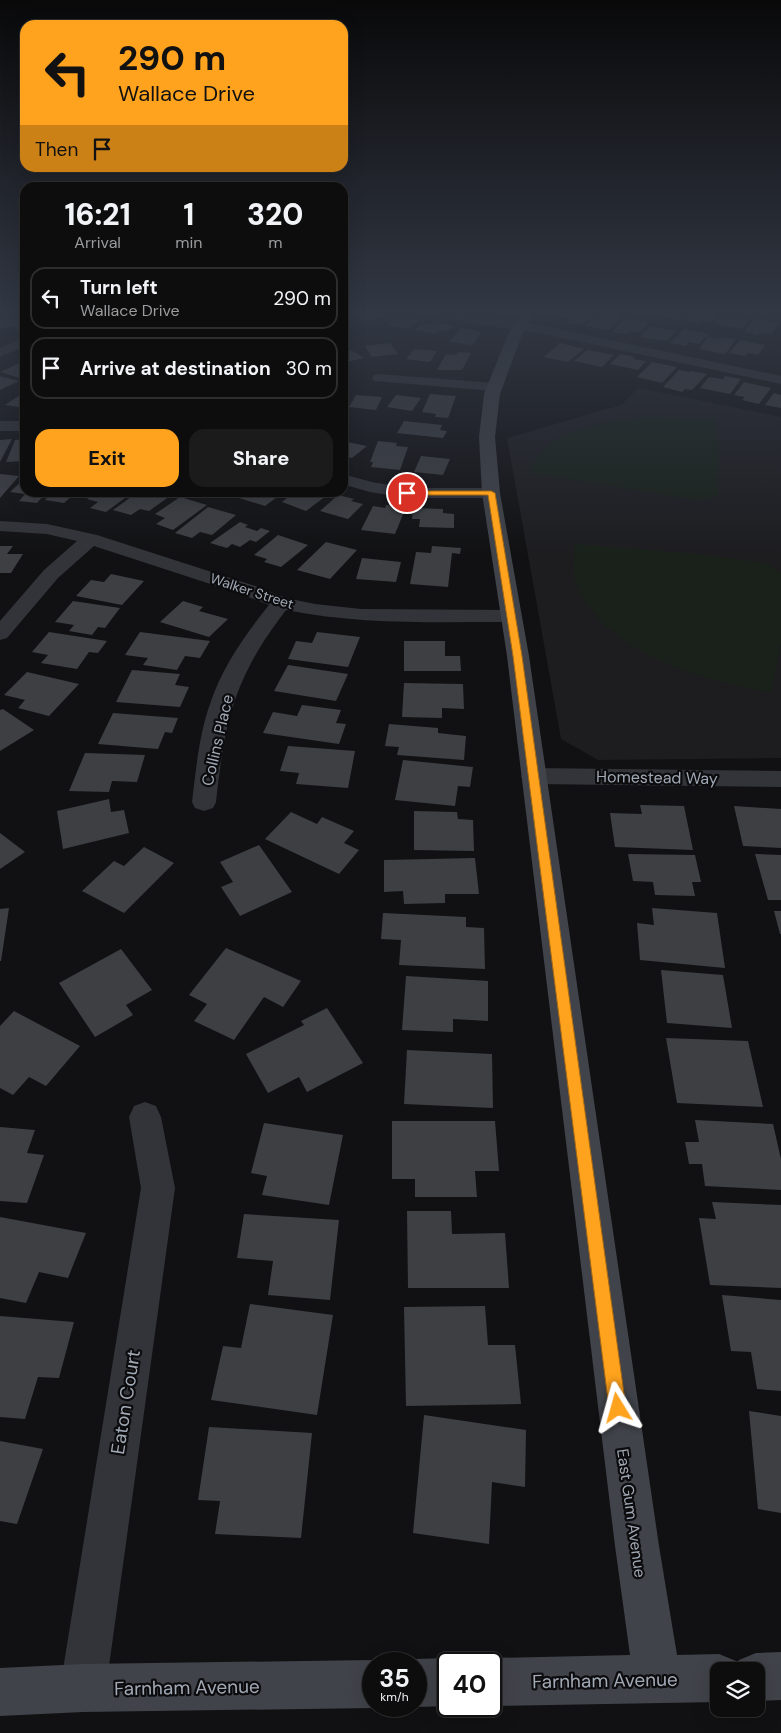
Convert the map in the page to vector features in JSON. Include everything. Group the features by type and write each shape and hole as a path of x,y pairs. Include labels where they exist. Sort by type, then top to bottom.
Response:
{"street":[{"name":"East Gum Avenue","path":"492,395 488,416 487,437 491,493 518,656 634,1527 657,1679"},
{"path":"0,426 20,426"},
{"path":"348,482 407,493 491,493"},
{"name":"Walker Street","path":"0,526 47,529 91,539 248,590 281,603 315,610 361,615 510,616"},
{"path":"0,634 51,574 91,539"},
{"name":"Collins Place","path":"204,802 221,704 239,664 265,622 281,603"},
{"name":"Homestead Way","path":"533,776 781,779"},
{"name":"Eaton Court","path":"83,1688 158,1188 145,1117"},
{"path":"765,1677 781,1676"},
{"name":"Farnham Avenue","path":"502,1682 710,1678"},
{"name":"Farnham Avenue","path":"0,1692 83,1688 362,1684"}],"shaded area":[{"path":"632,395 673,395 781,417 781,758 598,760 561,739 507,438 621,405"},
{"path":"648,417 714,418 719,452 718,496 701,501 530,473 537,458 548,446 563,437 597,424"},
{"path":"575,544 697,554 766,563 781,573 781,644 771,693 688,672 633,647 610,630 591,609 577,585 573,570"}],"building":[{"path":"20,395 20,407 5,405"},
{"path":"356,395 382,397 376,410 349,407"},
{"path":"396,395 421,398 412,411 387,407"},
{"path":"430,395 456,396 448,418 435,417 436,414 422,412"},
{"path":"734,395 766,395 759,404 742,400 745,397"},
{"path":"773,395 781,395 781,408 765,405"},
{"path":"404,421 442,425 440,430 447,431 443,438 397,433"},
{"path":"12,439 0,462 0,440"},
{"path":"15,440 20,440 20,461 6,462"},
{"path":"378,441 397,443 396,446 408,447 400,470 371,467 373,462 370,462"},
{"path":"348,442 367,446 352,458 348,457"},
{"path":"421,456 450,459 443,475 414,472"},
{"path":"0,474 19,476 0,498"},
{"path":"20,483 20,493 10,492"},
{"path":"23,497 42,497 37,503 19,501"},
{"path":"48,497 71,497 64,503 45,500"},
{"path":"90,497 126,497 106,512 90,508 98,502 87,499"},
{"path":"131,497 169,497 149,511 140,509 131,515 113,510"},
{"path":"180,497 207,505 173,530 156,524 165,518 155,514"},
{"path":"240,497 277,497 265,506 239,498"},
{"path":"288,497 325,497 306,511 282,502"},
{"path":"336,497 354,499 351,501 363,504 348,519 320,511"},
{"path":"386,505 406,507 395,534 361,530 373,506 385,508"},
{"path":"208,507 236,515 212,535 200,532 192,538 175,533"},
{"path":"413,508 443,509 443,513 454,514 454,528 419,527 420,519 412,519"},
{"path":"240,522 248,525 245,527 257,531 261,528 270,531 256,542 250,540 240,547 232,544 227,548 210,543"},
{"path":"278,535 308,545 281,567 264,562 267,559 254,555"},
{"path":"326,542 357,550 330,579 297,570"},
{"path":"0,546 13,546 7,554 23,554 11,573 0,573"},
{"path":"432,546 461,548 460,554 452,553 448,587 410,584 416,552 431,553"},
{"path":"362,558 401,562 396,582 356,579"},
{"path":"111,574 144,581 122,605 76,596 91,580 104,582"},
{"path":"73,601 120,608 105,628 98,627 92,635 69,631 74,625 55,622"},
{"path":"183,601 203,607 199,611 228,619 209,637 160,622"},
{"path":"49,632 107,641 98,653 89,652 77,669 41,663 48,655 32,652"},
{"path":"140,632 210,641 200,658 185,656 177,670 143,665 148,658 125,655"},
{"path":"317,632 360,637 348,667 288,659 296,641 312,643"},
{"path":"404,641 445,641 445,656 460,656 461,671 404,671"},
{"path":"288,665 348,674 336,701 274,691"},
{"path":"132,670 180,674 175,685 189,687 180,707 116,702"},
{"path":"27,672 79,684 49,716 18,708 25,700 4,695"},
{"path":"404,683 463,684 464,709 442,708 442,718 402,717"},
{"path":"302,705 341,710 336,723 346,724 339,744 263,733 273,712 297,716"},
{"path":"3,709 34,730 0,751 0,710"},
{"path":"113,713 178,718 172,733 165,732 158,749 98,744"},
{"path":"389,724 438,728 438,733 466,736 464,760 397,755 399,747 385,746"},
{"path":"288,746 355,751 348,788 296,784 299,773 280,771"},
{"path":"85,753 145,755 137,782 112,781 109,792 69,791"},
{"path":"403,760 473,767 470,787 458,786 455,806 395,800"},
{"path":"109,799 111,812 124,810 129,833 63,849 57,811"},
{"path":"640,805 684,806 693,850 615,847 610,813 642,814"},
{"path":"734,806 781,809 781,848 743,846"},
{"path":"414,811 457,812 458,819 473,820 474,851 414,850"},
{"path":"291,812 317,824 322,817 354,831 344,843 359,850 339,874 265,839"},
{"path":"0,833 25,852 0,869"},
{"path":"259,845 292,892 240,916 221,887 233,882 220,862"},
{"path":"144,847 174,863 124,913 82,891 114,861 124,866"},
{"path":"628,854 695,855 701,882 692,882 695,896 655,895 653,882 633,881"},
{"path":"755,854 781,855 781,900 768,900"},
{"path":"475,858 479,894 445,894 445,903 404,904 403,891 384,892 384,860"},
{"path":"9,908 1,961 0,961 0,909"},
{"path":"652,908 717,913 725,968 640,960 637,923 654,925"},
{"path":"774,911 781,911 781,934 780,934"},
{"path":"383,913 466,917 466,927 484,928 485,969 399,965 401,940 381,939"},
{"path":"226,948 301,981 283,1007 264,997 234,1040 194,1021 207,1004 189,995"},
{"path":"121,949 152,990 126,1005 133,1015 95,1037 59,983"},
{"path":"661,970 723,975 732,1028 667,1023"},
{"path":"406,976 488,981 488,1021 453,1019 453,1032 402,1030"},
{"path":"327,1008 363,1063 307,1092 299,1077 268,1093 246,1054 304,1025 301,1021"},
{"path":"14,1011 80,1046 46,1086 29,1077 13,1095 0,1088 0,1026"},
{"path":"666,1038 748,1041 763,1107 677,1103"},
{"path":"407,1050 492,1054 493,1108 404,1104"},
{"path":"695,1120 773,1124 781,1159 781,1190 705,1186 702,1164 689,1164 685,1142 699,1142"},
{"path":"392,1121 495,1121 499,1171 475,1171 477,1197 415,1197 415,1179 392,1179"},
{"path":"264,1123 343,1135 329,1205 262,1195 267,1176 251,1173"},
{"path":"0,1127 35,1130 27,1153 44,1155 27,1203 0,1201"},
{"path":"712,1202 781,1205 781,1288 710,1285 699,1218 716,1219"},
{"path":"407,1211 451,1211 452,1234 505,1233 509,1288 408,1288"},
{"path":"244,1214 339,1220 330,1300 268,1295 273,1261 237,1258"},
{"path":"0,1217 86,1233 68,1278 39,1272 26,1303 0,1298"},
{"path":"722,1295 781,1300 781,1391 757,1389 751,1352 731,1351"},
{"path":"250,1304 333,1315 317,1415 211,1400 223,1346 241,1348"},
{"path":"485,1306 488,1345 515,1345 521,1404 406,1406 404,1307"},
{"path":"0,1316 74,1322 59,1378 38,1377 25,1419 0,1417"},
{"path":"749,1411 781,1416 781,1513 758,1509"},
{"path":"424,1415 526,1430 525,1487 492,1482 489,1544 413,1533"},
{"path":"209,1427 312,1433 301,1538 215,1534 220,1501 198,1500"},
{"path":"0,1441 43,1449 17,1524 0,1521"}],"route":[{"path":"407,493 491,493 518,656 618,1408"}]}
